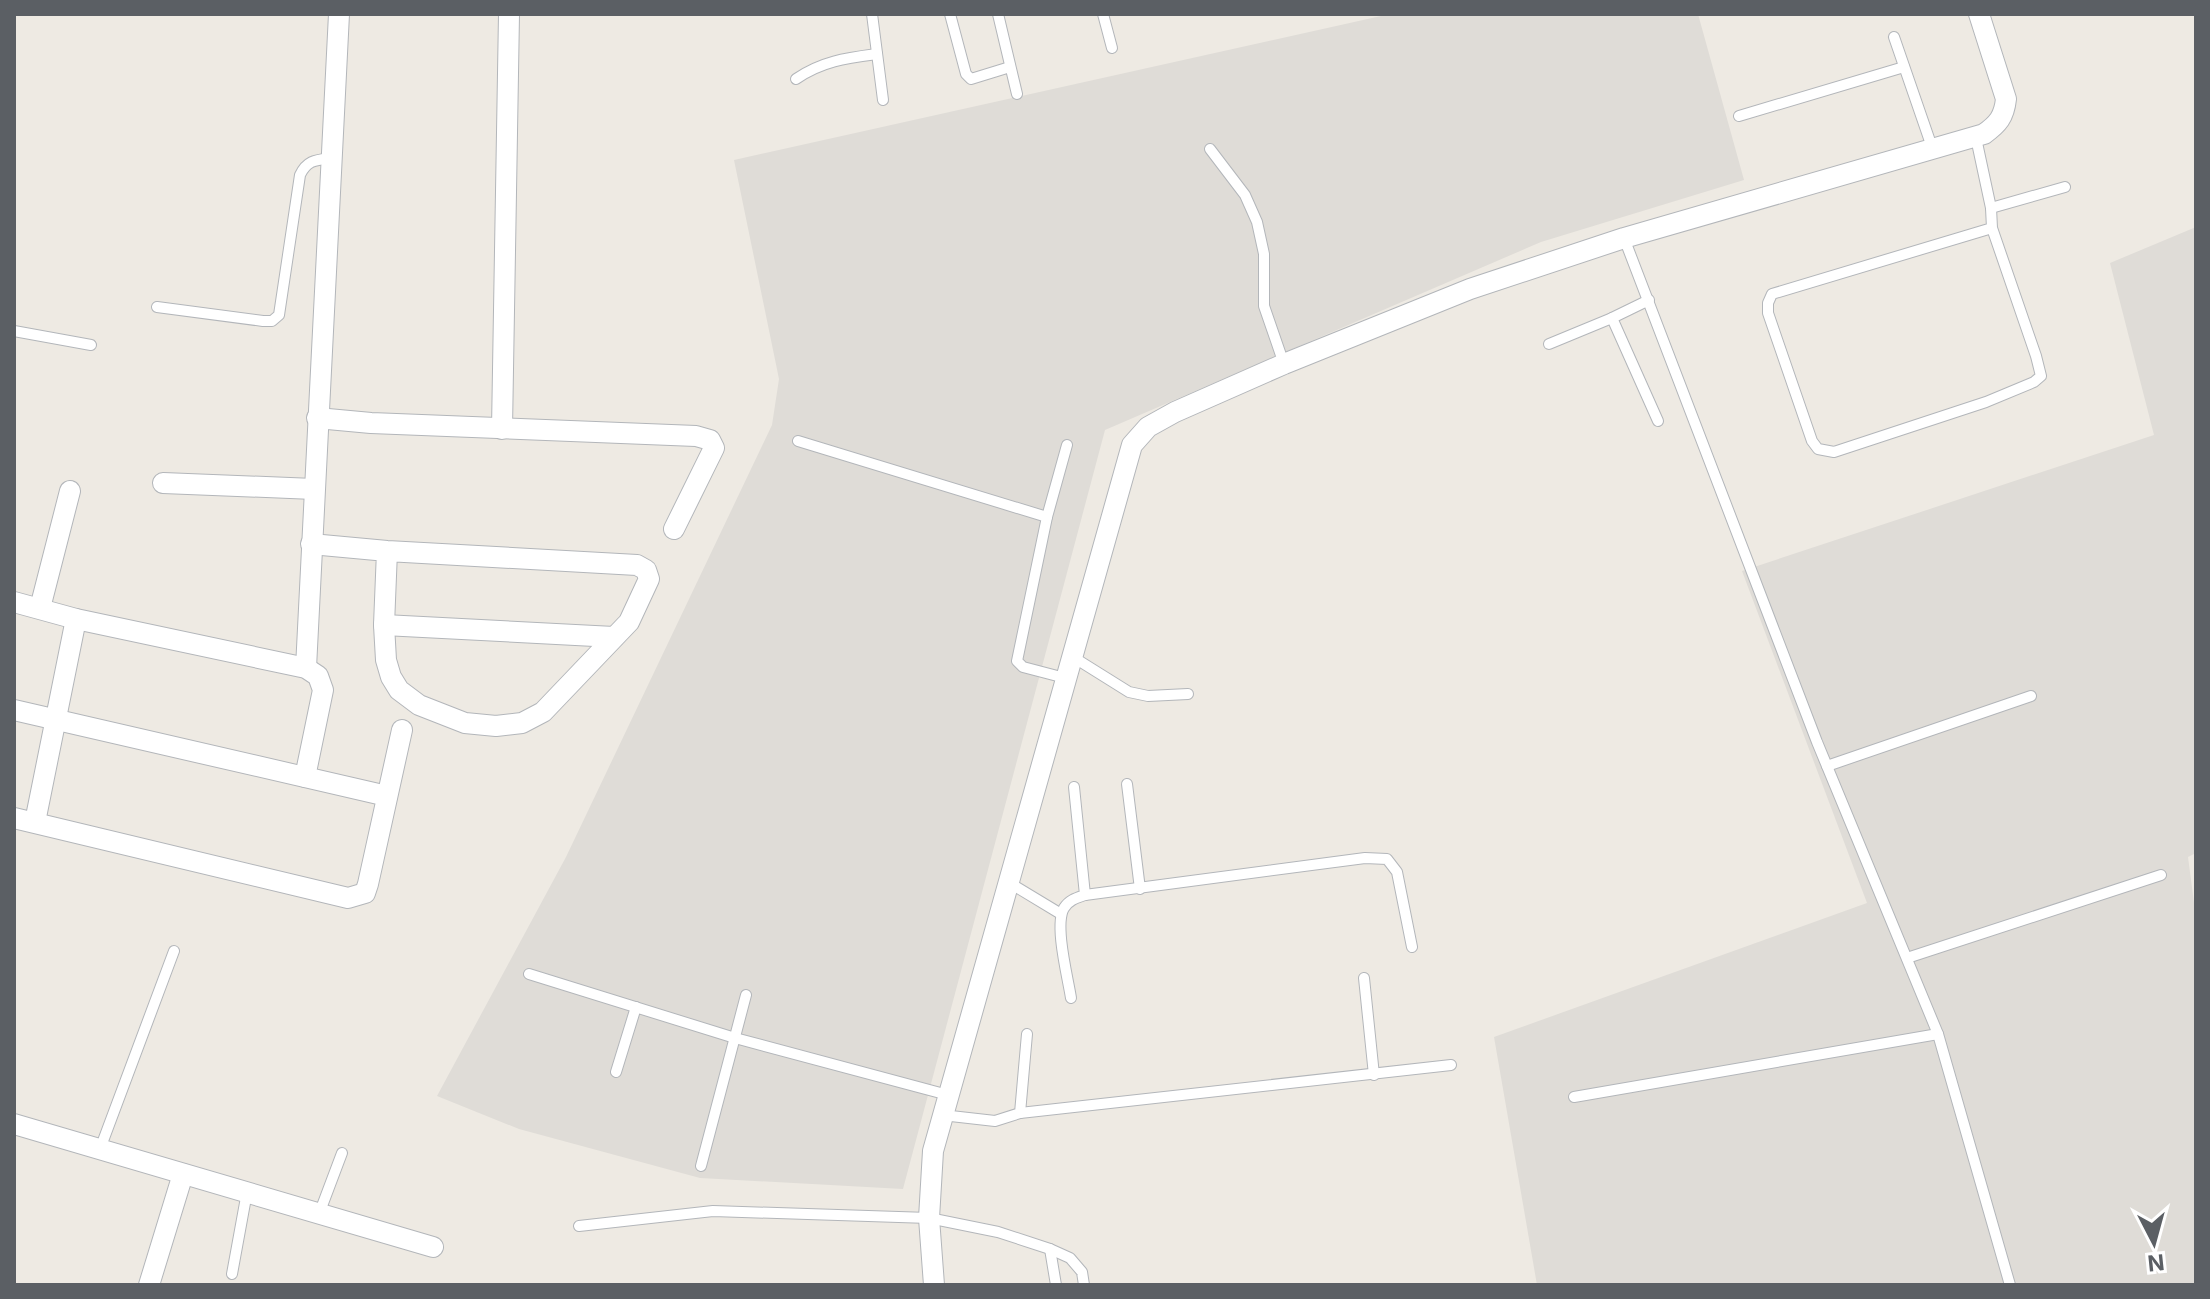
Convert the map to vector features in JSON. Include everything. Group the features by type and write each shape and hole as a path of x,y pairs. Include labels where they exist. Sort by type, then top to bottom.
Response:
{"street":[{"path":"306,668 339,14"},
{"path":"502,429 509,14"},
{"path":"934,1285 929,1218 933,1151 1132,445 1148,427 1284,364 1470,289 1624,238 1976,138 1998,124 2005,113 2006,99 1979,14"},
{"path":"317,418 696,436 710,440 714,448 709,463 674,529"},
{"path":"163,483 314,489"},
{"path":"40,608 70,491"},
{"path":"311,544 637,565 646,570 649,579 629,622 543,712 522,723 496,726 465,723 419,705 399,690 391,677 386,660 384,625 387,551"},
{"path":"14,602 76,619 306,668 318,676 323,690 305,777"},
{"path":"35,822 76,619"},
{"path":"384,625 614,637"},
{"path":"14,710 387,796"},
{"path":"14,818 348,898 365,893 402,730"},
{"path":"14,1124 433,1247"},
{"path":"149,1285 183,1174"}],"lane":[{"path":"872,14 883,100"},
{"path":"950,14 966,74 971,79 1010,67"},
{"path":"998,14 1017,94"},
{"path":"1103,14 1112,48"},
{"path":"1894,37 1933,150"},
{"path":"796,79 812,67 832,60 877,54"},
{"path":"1739,116 1904,67"},
{"path":"1976,138 1991,208 1992,228 2041,376 2034,382 1986,402 1834,452 1818,449 1812,441 1768,313 1772,294 1992,228"},
{"path":"1210,149 1245,195 1257,222 1264,254 1264,306 1284,364"},
{"path":"157,307 272,321 279,315 300,175 305,165 331,158"},
{"path":"1991,208 2065,187"},
{"path":"1624,238 1827,766 1938,1034 2010,1285"},
{"path":"1549,344 1649,300"},
{"path":"1612,318 1658,421"},
{"path":"14,331 91,345"},
{"path":"798,441 1047,517"},
{"path":"1065,678 1023,667 1017,661 1047,517 1067,445"},
{"path":"1073,657 1129,692 1148,696 1188,694"},
{"path":"1827,766 2031,696"},
{"path":"1127,784 1140,889"},
{"path":"1074,787 1085,895"},
{"path":"1071,998 1061,914 1069,902 1085,895 1365,858 1387,859 1397,872 1412,947"},
{"path":"1907,958 2161,875"},
{"path":"1007,881 1061,914"},
{"path":"100,1149 174,951"},
{"path":"529,974 735,1038 948,1095"},
{"path":"1364,978 1374,1075"},
{"path":"701,1166 746,995"},
{"path":"616,1072 636,1007"},
{"path":"1020,1113 1027,1034"},
{"path":"1574,1097 1938,1034"},
{"path":"942,1115 995,1121 1020,1113 1451,1065"},
{"path":"319,1214 342,1153"},
{"path":"232,1274 247,1192"},
{"path":"579,1226 713,1211 929,1218 998,1232 1050,1249 1070,1258 1082,1272 1084,1285"},
{"path":"1050,1249 1056,1285"}],"shaded area":[{"path":"1390,14 1698,14 1744,180 1541,242 1105,430 903,1189 700,1178 519,1129 437,1096 566,857 772,425 779,379 734,160"},
{"path":"2196,227 2196,853 2188,857 2196,918 2196,1285 1537,1285 1494,1037 1867,903 1742,571 2154,435 2110,263"}]}
